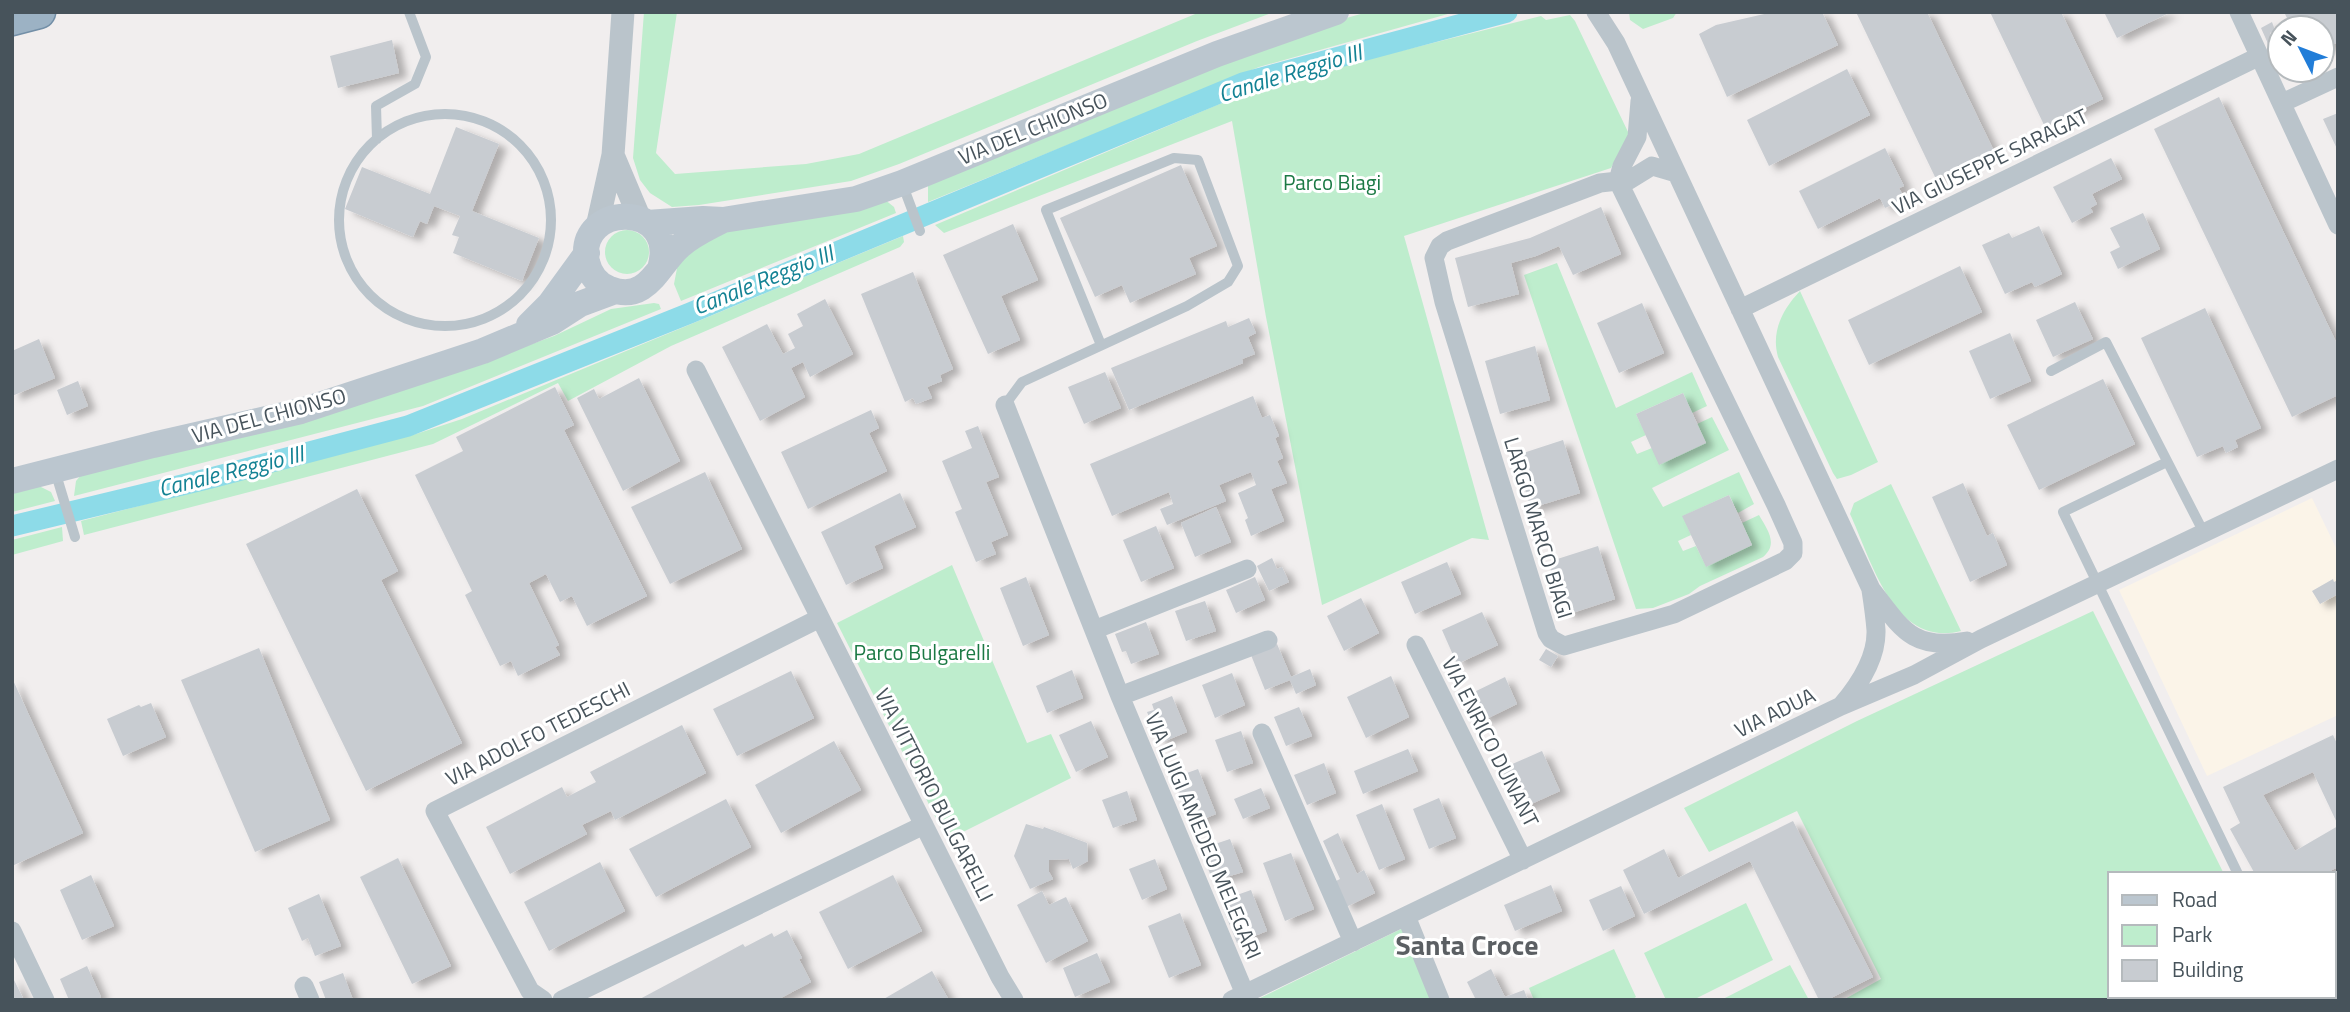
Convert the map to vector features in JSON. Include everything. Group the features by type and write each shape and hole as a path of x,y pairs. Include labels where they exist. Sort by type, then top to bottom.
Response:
{"highway":[{"path":"12,19 39,12"}],"main road":[{"name":"VIA DEL CHIONSO","path":"521,334 551,304 587,253 590,237 597,227 613,217 631,216 644,221 723,220 905,194 1229,49 1336,12"},
{"name":"VIA DEL CHIONSO","path":"12,481 301,411 483,351 552,322 580,304 615,291 626,293 646,286 680,246 723,220"},
{"path":"644,221 660,239 663,259 660,269"},
{"path":"587,253 589,270 596,280 615,291"}],"street":[{"path":"597,227 613,155 624,12"},
{"path":"1596,12 1616,43 1871,589 1898,623 1910,634 1926,642 1942,645 1981,639"},
{"path":"1613,12 1616,43"},
{"path":"2239,12 2338,225"},
{"name":"VIA GIUSEPPE SARAGAT","path":"1740,309 2260,56"},
{"path":"2282,103 2338,77"},
{"path":"1618,181 1622,166 1637,137 1640,96"},
{"path":"613,155 644,221"},
{"name":"LARGO MARCO BIAGI","path":"1618,181 1776,505 1793,543 1793,553 1785,561 1674,614 1564,646 1551,639 1547,633 1444,302 1434,258 1440,246 1447,241 1600,183 1618,181 1626,182 1652,166 1676,173"},
{"name":"VIA VITTORIO BULGARELLI","path":"696,370 1014,1000"},
{"name":"VIA LUIGI AMEDEO MELEGARI","path":"1005,405 1238,997"},
{"name":"VIA ADUA","path":"1238,997 1841,706 1914,675 1981,639 2338,469"},
{"path":"1094,631 1247,569"},
{"path":"1841,706 1856,687 1869,663 1876,633 1871,589"},
{"name":"VIA ADOLFO TEDESCHI","path":"543,1000 530,991 435,811 820,618"},
{"path":"1910,634 1918,662 1914,675"},
{"name":"VIA LUIGI AMEDEO MELEGARI","path":"1120,696 1268,640"},
{"name":"VIA ENRICO DUNANT","path":"1416,645 1523,860"},
{"path":"1869,663 1874,676 1888,686"},
{"path":"1262,733 1353,942"},
{"path":"562,1000 924,825"},
{"path":"1406,916 1440,1000"},
{"path":"12,931 45,1000"},
{"path":"997,1000 1000,976"}],"lane":[{"path":"377,139 389,129 421,116 455,113 489,122 518,141 539,168 551,201 551,235 540,268 520,296 492,316 458,326 424,325 391,312 365,290 349,266 340,239 339,208 347,178 363,152 377,139 376,106 415,84 425,57 409,12"},
{"path":"1005,405 1022,382 1186,306 1228,282 1238,266 1198,160 1174,158 1046,211 1101,345"},
{"path":"905,194 920,231"},
{"path":"2051,371 2106,342 2204,533"},
{"path":"2167,462 2063,512 2237,872"},
{"path":"55,470 75,537"}],"shaded area":[{"path":"2312,498 2338,552 2338,715 2207,776 2119,590"}],"green space":[{"path":"644,12 677,12 656,153 675,174 806,164 859,154 1200,12 1274,12 851,181 672,207 650,193 640,180 633,158"},
{"path":"1368,12 1455,12 1259,67 928,202 928,181 1310,28"},
{"path":"1629,12 1677,12 1673,18 1643,29 1630,20"},
{"name":"Parco Biagi","path":"1570,15 1629,134 1611,168 1404,236 1489,540 1472,538 1322,605 1266,317 1232,121 944,233 935,225 1217,105 1288,79 1541,16 1546,20"},
{"path":"884,199 894,207 896,213 681,301 674,284 678,263 719,231"},
{"path":"627,230 636,231 643,236 648,243 648,261 643,268 636,273 627,274 618,273 611,268 606,261 605,252 606,243 611,236 618,231"},
{"path":"903,236 904,242 900,247 671,346 568,401 558,383 433,444 84,535 81,521 416,434 462,419"},
{"path":"1557,263 1616,408 1692,372 1707,406 1692,413 1683,393 1636,414 1646,435 1631,442 1637,454 1652,448 1706,443 1697,424 1712,417 1729,450 1652,488 1663,507 1739,472 1754,504 1738,513 1729,495 1683,516 1691,535 1678,541 1683,551 1696,546 1706,566 1752,545 1742,523 1759,515 1771,542 1763,557 1700,586 1689,594 1653,608 1636,609 1524,275"},
{"path":"1800,291 1878,462 1837,479 1776,348 1777,330 1783,314"},
{"path":"659,304 661,309 423,406 74,496 76,481 82,474 403,390 554,336 611,309"},
{"path":"35,484 51,492 55,501 12,512 12,490"},
{"path":"1891,484 1961,631 1938,633 1918,626 1902,614 1877,576 1850,514 1854,503"},
{"path":"62,527 63,541 12,555 12,540"},
{"name":"Parco Bulgarelli","path":"952,565 1027,743 1051,734 1071,778 947,840 837,623"},
{"path":"2093,611 2223,872 2108,872 2108,998 2287,1000 1843,1000 1881,979 1797,811 1709,852 1684,808 1857,721"},
{"path":"1746,903 1773,960 1693,1000 1666,1000 1644,953"},
{"path":"2336,906 2338,1000 2308,1000 2307,998 2336,998"},
{"path":"1403,928 1438,1000 1256,1000"},
{"path":"1614,949 1636,997 1631,1000 1534,1000 1529,988"},
{"path":"1790,965 1809,1000 1721,1000"}],"building":[{"path":"1773,12 1822,12 1838,45 1727,97 1699,34 1716,25"},
{"path":"1856,12 1927,12 1994,151 1936,179"},
{"path":"1990,12 2061,12 2103,99 2045,127"},
{"path":"2104,12 2171,12 2117,38"},
{"path":"2284,12 2338,12 2338,42 2336,43 2336,14"},
{"path":"2266,25 2266,39 2261,28"},
{"path":"392,40 399,73 338,88 330,56"},
{"path":"1847,69 1870,115 1769,166 1747,120"},
{"path":"2219,97 2338,346 2338,395 2292,417 2154,129"},
{"path":"2338,113 2338,151 2323,119"},
{"path":"456,127 499,144 472,211 539,238 522,281 453,253 459,237 452,235 460,216 434,206 427,224 420,221 413,237 345,209 362,167 430,194"},
{"path":"1885,148 1904,186 1899,188 1905,199 1885,208 1880,198 1818,229 1799,191"},
{"path":"2111,158 2122,179 2092,194 2097,204 2090,208 2093,212 2072,223 2053,187"},
{"path":"1181,165 1217,246 1189,258 1196,274 1130,303 1122,285 1095,297 1060,218"},
{"path":"1601,207 1621,254 1573,275 1559,246 1511,263 1519,294 1468,307 1455,258 1530,238"},
{"path":"2143,213 2160,249 2118,269 2110,252 2120,247 2110,228"},
{"path":"1013,224 1038,280 1001,296 1020,340 988,354 943,255"},
{"path":"2039,226 2062,274 2035,287 2032,282 2005,294 1982,245 2009,233 2012,238"},
{"path":"1960,266 1982,312 1869,365 1848,320"},
{"path":"913,272 953,369 940,375 942,381 927,387 932,398 916,404 913,398 905,402 861,294"},
{"path":"825,299 853,354 810,377 803,362 791,368 805,397 760,421 722,347 767,324 783,354 795,348 788,334 803,326 797,314"},
{"path":"2075,302 2093,339 2053,357 2036,320"},
{"path":"1642,303 1664,353 1619,373 1597,323"},
{"path":"2205,308 2261,428 2235,440 2238,447 2226,453 2223,446 2197,457 2141,338"},
{"path":"1249,318 1256,333 1248,337 1255,354 1242,359 1243,363 1129,410 1111,368 1226,321 1228,327"},
{"path":"2010,333 2031,381 1990,399 1969,351"},
{"path":"39,339 55,378 12,396 12,351"},
{"path":"1535,346 1550,400 1500,414 1485,361"},
{"path":"1105,372 1121,408 1084,424 1068,387"},
{"path":"639,378 680,461 623,491 577,398 594,389 599,399"},
{"path":"2103,379 2135,444 2039,490 2007,425"},
{"path":"78,381 88,406 67,415 57,390"},
{"path":"555,387 574,425 564,430 647,596 587,626 572,596 560,602 546,574 529,583 559,645 555,647 560,655 518,676 511,661 500,666 465,595 472,591 415,475 463,451 456,437"},
{"path":"1683,393 1706,443 1659,465 1636,414"},
{"path":"1253,396 1262,418 1270,415 1279,436 1275,438 1283,458 1277,461 1287,483 1271,489 1284,521 1251,536 1245,520 1248,518 1238,493 1256,485 1251,472 1219,485 1226,501 1167,525 1160,509 1173,504 1169,492 1112,516 1090,464"},
{"path":"871,410 879,428 869,433 887,471 808,509 781,452"},
{"path":"978,426 999,477 986,482 1008,535 991,542 996,554 976,562 955,512 962,509 942,461 972,448 965,431"},
{"path":"1563,440 1580,493 1531,508 1514,456"},
{"path":"705,472 742,549 670,584 631,507"},
{"path":"1963,483 1987,536 1993,533 2007,565 1970,582 1932,497"},
{"path":"357,489 398,571 381,580 462,743 366,791 246,544"},
{"path":"900,493 916,527 874,546 883,568 846,585 821,532"},
{"path":"1729,495 1752,545 1706,567 1682,516"},
{"path":"1216,507 1231,542 1195,557 1181,523"},
{"path":"1156,526 1174,568 1141,582 1123,540"},
{"path":"1598,546 1615,599 1566,615 1548,562"},
{"path":"1272,558 1277,569 1282,567 1289,582 1269,591 1257,566"},
{"path":"1447,562 1461,594 1415,614 1401,582"},
{"path":"1026,577 1049,635 1023,646 1000,588"},
{"path":"1255,577 1265,600 1236,613 1226,590"},
{"path":"2333,579 2334,582 2338,580 2338,594 2320,604 2312,591"},
{"path":"1361,598 1379,633 1344,651 1327,616"},
{"path":"1205,601 1216,631 1186,641 1175,611"},
{"path":"1482,612 1498,645 1457,664 1442,630"},
{"path":"1146,622 1159,654 1131,664 1126,651 1122,652 1115,634"},
{"path":"1277,644 1291,677 1310,669 1316,685 1296,694 1290,680 1265,690 1251,655"},
{"path":"259,648 330,820 255,852 181,680"},
{"path":"1546,649 1558,656 1551,667 1539,660"},
{"path":"1072,670 1083,698 1047,713 1036,686"},
{"path":"791,671 814,718 737,756 713,709"},
{"path":"1232,673 1245,705 1215,718 1202,685"},
{"path":"1391,676 1409,717 1366,738 1347,697"},
{"path":"1505,677 1517,704 1482,721 1470,694"},
{"path":"12,678 83,833 12,866"},
{"path":"1172,696 1187,732 1160,743 1147,712 1154,710 1152,704"},
{"path":"151,703 166,737 123,756 107,719 139,705 141,707"},
{"path":"1299,707 1312,736 1286,746 1274,717"},
{"path":"1091,721 1108,757 1076,772 1059,735"},
{"path":"682,725 706,773 615,820 611,811 582,825 587,834 510,874 486,827 562,787 567,797 596,782 590,772"},
{"path":"1241,731 1253,763 1227,772 1215,740"},
{"path":"2333,735 2338,746 2338,825 2313,772 2263,795 2295,851 2338,826 2338,867 2328,872 2254,872 2230,829 2240,823 2223,787"},
{"path":"834,741 861,790 781,833 755,785"},
{"path":"1408,749 1418,771 1363,794 1354,771"},
{"path":"1542,751 1560,791 1520,809 1501,769"},
{"path":"1324,763 1336,793 1307,805 1294,775"},
{"path":"1198,769 1216,814 1191,824 1173,778"},
{"path":"1261,788 1270,808 1243,819 1234,799"},
{"path":"1127,791 1137,820 1113,828 1102,800"},
{"path":"1439,798 1456,838 1429,849 1413,809"},
{"path":"726,799 751,847 656,897 629,849"},
{"path":"1382,804 1405,859 1379,870 1356,815"},
{"path":"1793,821 1873,977 1827,1000 1819,1000 1750,861 1644,914 1623,870 1664,849 1678,878"},
{"path":"1026,824 1043,829 1044,827 1087,843 1088,861 1073,869 1069,859 1049,860 1049,872 1053,879 1030,889 1014,856"},
{"path":"1338,833 1357,874 1364,870 1375,893 1346,907 1334,882 1340,879 1323,841"},
{"path":"1230,839 1243,872 1213,881 1200,849"},
{"path":"1291,853 1314,909 1285,921 1263,863"},
{"path":"398,858 451,966 412,984 360,877"},
{"path":"1155,859 1167,889 1142,900 1129,869"},
{"path":"600,862 625,911 549,951 524,902"},
{"path":"91,875 114,926 82,940 60,890"},
{"path":"893,875 922,931 848,969 819,912"},
{"path":"1551,885 1562,911 1515,931 1504,905"},
{"path":"1621,886 1635,916 1603,931 1589,900"},
{"path":"1251,890 1267,931 1237,943 1220,901"},
{"path":"1042,891 1049,905 1066,897 1088,941 1046,963 1017,905"},
{"path":"319,894 341,946 315,956 308,938 302,941 288,908"},
{"path":"1180,913 1201,965 1169,978 1148,926"},
{"path":"787,930 811,982 777,1000 638,1000 743,944 745,947 772,933 774,937"},
{"path":"1097,953 1110,982 1075,997 1063,968"},
{"path":"87,966 101,997 94,1000 69,1000 60,979"},
{"path":"1491,969 1505,997 1524,990 1528,1000 1476,1000 1467,982"},
{"path":"932,971 949,1000 882,1000"},
{"path":"343,973 353,1000 326,1000 319,982"},
{"path":"12,976 24,1000 12,1000"}],"waterway":[{"name":"Canale Reggio III","path":"12,526 211,478 408,426 690,313 1243,83 1507,12"}],"district":[{"name":"Santa Croce","path":"1467,945"}]}
